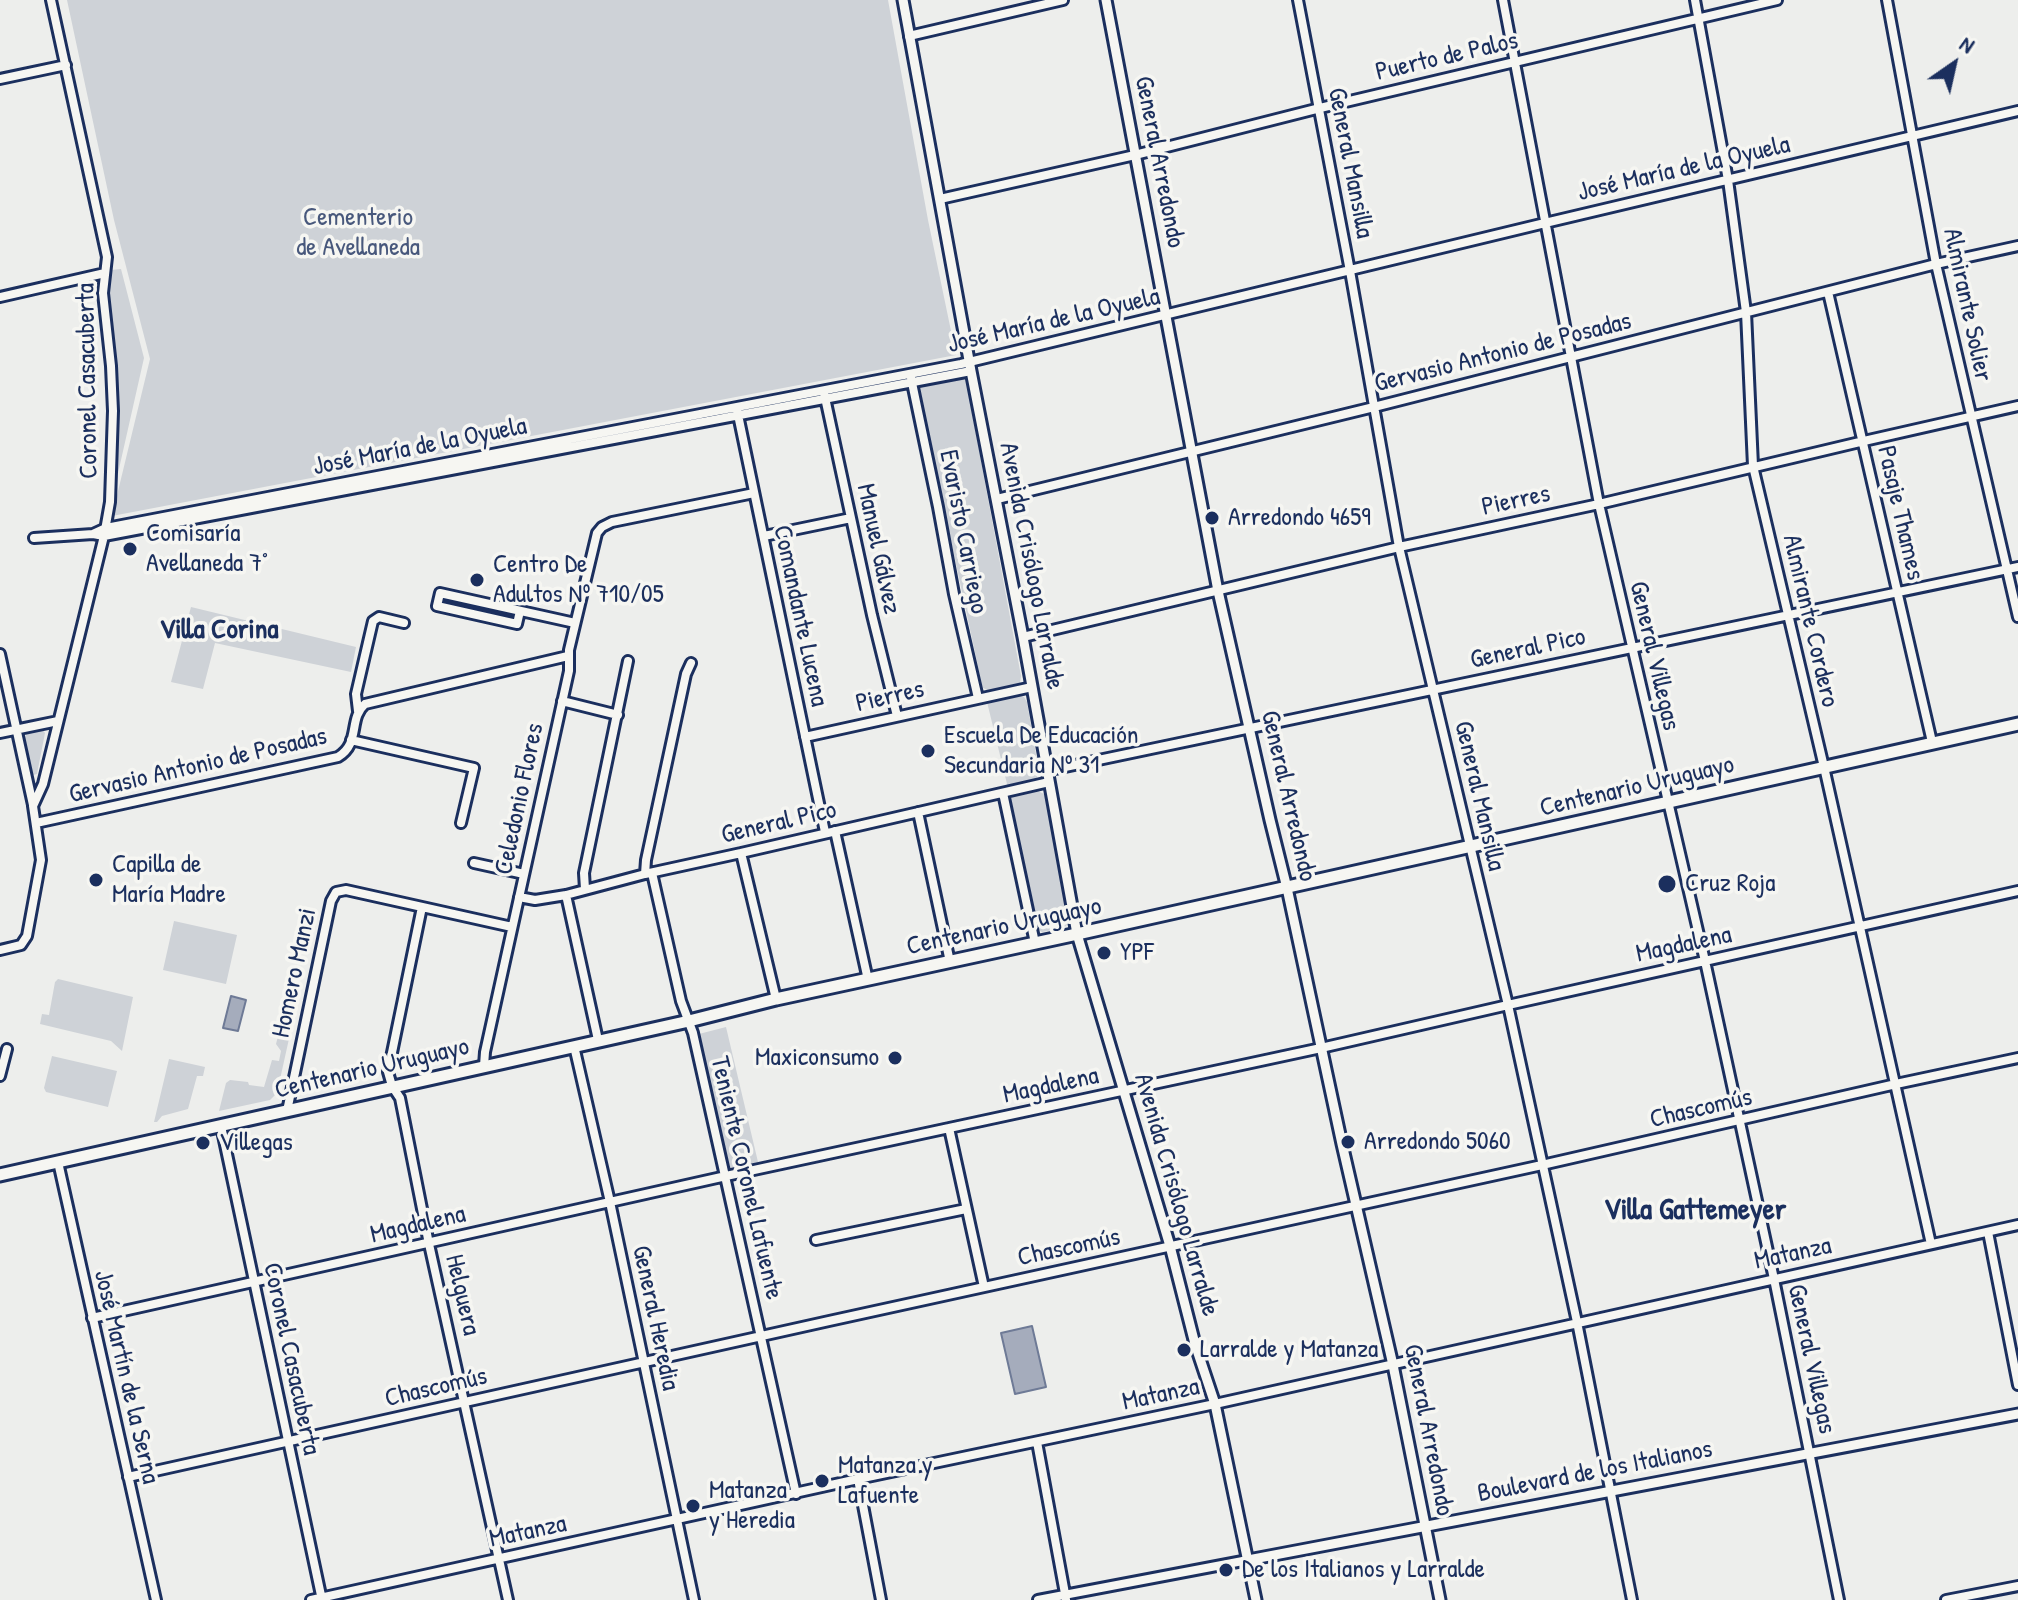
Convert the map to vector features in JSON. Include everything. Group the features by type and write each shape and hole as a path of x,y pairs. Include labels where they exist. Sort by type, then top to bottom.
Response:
{"main road":[{"name":"Centenario Uruguayo","path":"0,1175 776,999 2018,724"}],"street":[{"name":"Coronel Casacuberta","path":"33,806 43,784 105,532 113,400 104,304 107,257 51,0"},
{"name":"Avenida Crisólogo Larralde","path":"903,0 1077,934 1215,1404 1256,1600"},
{"path":"909,36 1063,0"},
{"name":"General Arredondo","path":"1106,0 1218,591 1393,1365 1440,1600"},
{"name":"General Mansilla","path":"1298,0 1399,547 1508,1005 1577,1322 1632,1600"},
{"name":"General Villegas","path":"1503,0 1599,504 1705,961 1839,1600"},
{"name":"Almirante Cordero","path":"1695,0 1728,180 1746,312 1753,466 1861,927 1931,1244"},
{"name":"Puerto de Palos","path":"940,199 1777,0"},
{"name":"Almirante Solier","path":"1887,0 1936,264 2018,617"},
{"path":"0,79 66,65"},
{"name":"José María de la Oyuela","path":"34,538 105,532 971,366 1166,315 2018,111"},
{"name":"Gervasio Antonio de Posadas","path":"997,499 2018,246"},
{"path":"0,297 105,273"},
{"name":"Pasaje Thames","path":"1828,292 1932,742"},
{"name":"Evaristo Carriego","path":"911,378 978,698"},
{"name":"Manuel Gálvez","path":"825,394 897,716"},
{"name":"Pierres","path":"1023,637 1399,547 1599,504 2018,406"},
{"name":"Comandante Lucena","path":"737,411 805,737 868,980"},
{"name":"Celedonio Flores","path":"484,1066 595,539 602,527 612,522 754,493"},
{"path":"764,536 851,518"},
{"name":"General Pico","path":"1046,771 2018,567"},
{"path":"520,611 517,624 437,606 440,593 575,623"},
{"path":"358,711 356,694 373,621 379,617 404,623"},
{"path":"0,654 41,855 27,936 21,945 0,950"},
{"name":"Gervasio Antonio de Posadas","path":"36,823 338,757 349,748 358,711 365,704 568,656"},
{"path":"585,889 584,873 628,661"},
{"name":"Teniente Coronel Lafuente","path":"691,663 686,674 646,860 726,1176 796,1494"},
{"name":"Pierres","path":"805,737 1032,687"},
{"path":"562,701 618,715"},
{"path":"0,733 58,721"},
{"path":"351,740 474,768 461,823"},
{"name":"General Pico","path":"519,897 535,900 566,895 648,873 1049,782"},
{"path":"1003,793 1035,943"},
{"path":"918,812 950,962"},
{"path":"741,853 776,999"},
{"path":"474,863 524,874"},
{"name":"Homero Manzi","path":"287,1111 331,901 336,892 346,890 422,907"},
{"name":"Magdalena","path":"92,1318 726,1176 1321,1048 2018,891"},
{"path":"566,895 598,1040"},
{"path":"422,907 512,927"},
{"name":"Helguera","path":"422,907 388,1072 400,1098 508,1600"},
{"name":"General Heredia","path":"574,1046 694,1600"},
{"path":"0,1076 7,1049"},
{"name":"Chascomús","path":"128,1477 2018,1058"},
{"name":"Coronel Casacuberta","path":"221,1126 322,1599"},
{"path":"949,1128 984,1287"},
{"name":"José Martín de la Serna","path":"58,1162 156,1600"},
{"path":"816,1240 966,1209"},
{"name":"Matanza","path":"311,1600 1393,1365 2018,1225"},
{"path":"1988,1232 2018,1385"},
{"path":"2007,1321 2018,1319"},
{"name":"Boulevard de los Italianos","path":"1038,1600 2018,1414"},
{"path":"1037,1442 1066,1597"},
{"path":"858,1479 881,1600"},
{"path":"1946,1600 2018,1586"}],"green space":[{"name":"Cementerio de Avellaneda","path":"67,0 888,0 956,355 112,516 150,359 114,220"},
{"path":"121,269 144,358 114,491 118,379 108,297 111,270"},
{"path":"962,377 966,380 1021,676 1020,683 990,691 982,685 918,387 922,382"},
{"path":"191,607 356,647 351,672 215,643 203,689 171,682"},
{"path":"1018,695 1027,702 1039,772 1036,779 1008,788 987,702"},
{"path":"43,730 37,774 33,775 25,738 26,734"},
{"path":"1038,791 1045,797 1068,920 1063,928 1042,932 1037,929 1010,796"},
{"path":"174,921 237,935 226,984 163,970"},
{"path":"58,979 133,997 122,1051 111,1041 40,1024 42,1014 49,1015"},
{"path":"288,997 298,998 277,1093 270,1100 219,1111 226,1083 230,1080 264,1087 272,1060 279,1061 281,1051 276,1044"},
{"path":"726,1027 758,1162 730,1168 699,1034"},
{"path":"52,1056 117,1071 108,1107 46,1092 44,1088"},
{"path":"169,1059 205,1067 203,1076 197,1076 188,1109 162,1116 154,1122"}],"water":[{"path":"231,996 246,1000 238,1031 223,1028"},
{"path":"1032,1326 1046,1387 1015,1394 1001,1333"}],"place":[{"name":"Arredondo 4659","path":"1212,518"},
{"name":"Comisaría Avellaneda 7°","path":"130,549"},
{"name":"Centro De Adultos Nº 710/05","path":"477,580"},
{"name":"Escuela De Educación Secundaria Nº 31","path":"928,751"},
{"name":"Capilla de María Madre","path":"96,880"},
{"name":"Cruz Roja","path":"1667,884"},
{"name":"YPF","path":"1104,953"},
{"name":"Maxiconsumo","path":"895,1058"},
{"name":"Arredondo 5060","path":"1348,1142"},
{"name":"Villegas","path":"203,1143"},
{"name":"Larralde y Matanza","path":"1184,1350"},
{"name":"Matanza y Lafuente","path":"822,1481"},
{"name":"Matanza y Heredia","path":"693,1506"},
{"name":"De los Italianos y Larralde","path":"1226,1570"}],"district":[{"name":"Villa Corina","path":"219,631"},
{"name":"Villa Gattemeyer","path":"1695,1211"}]}
